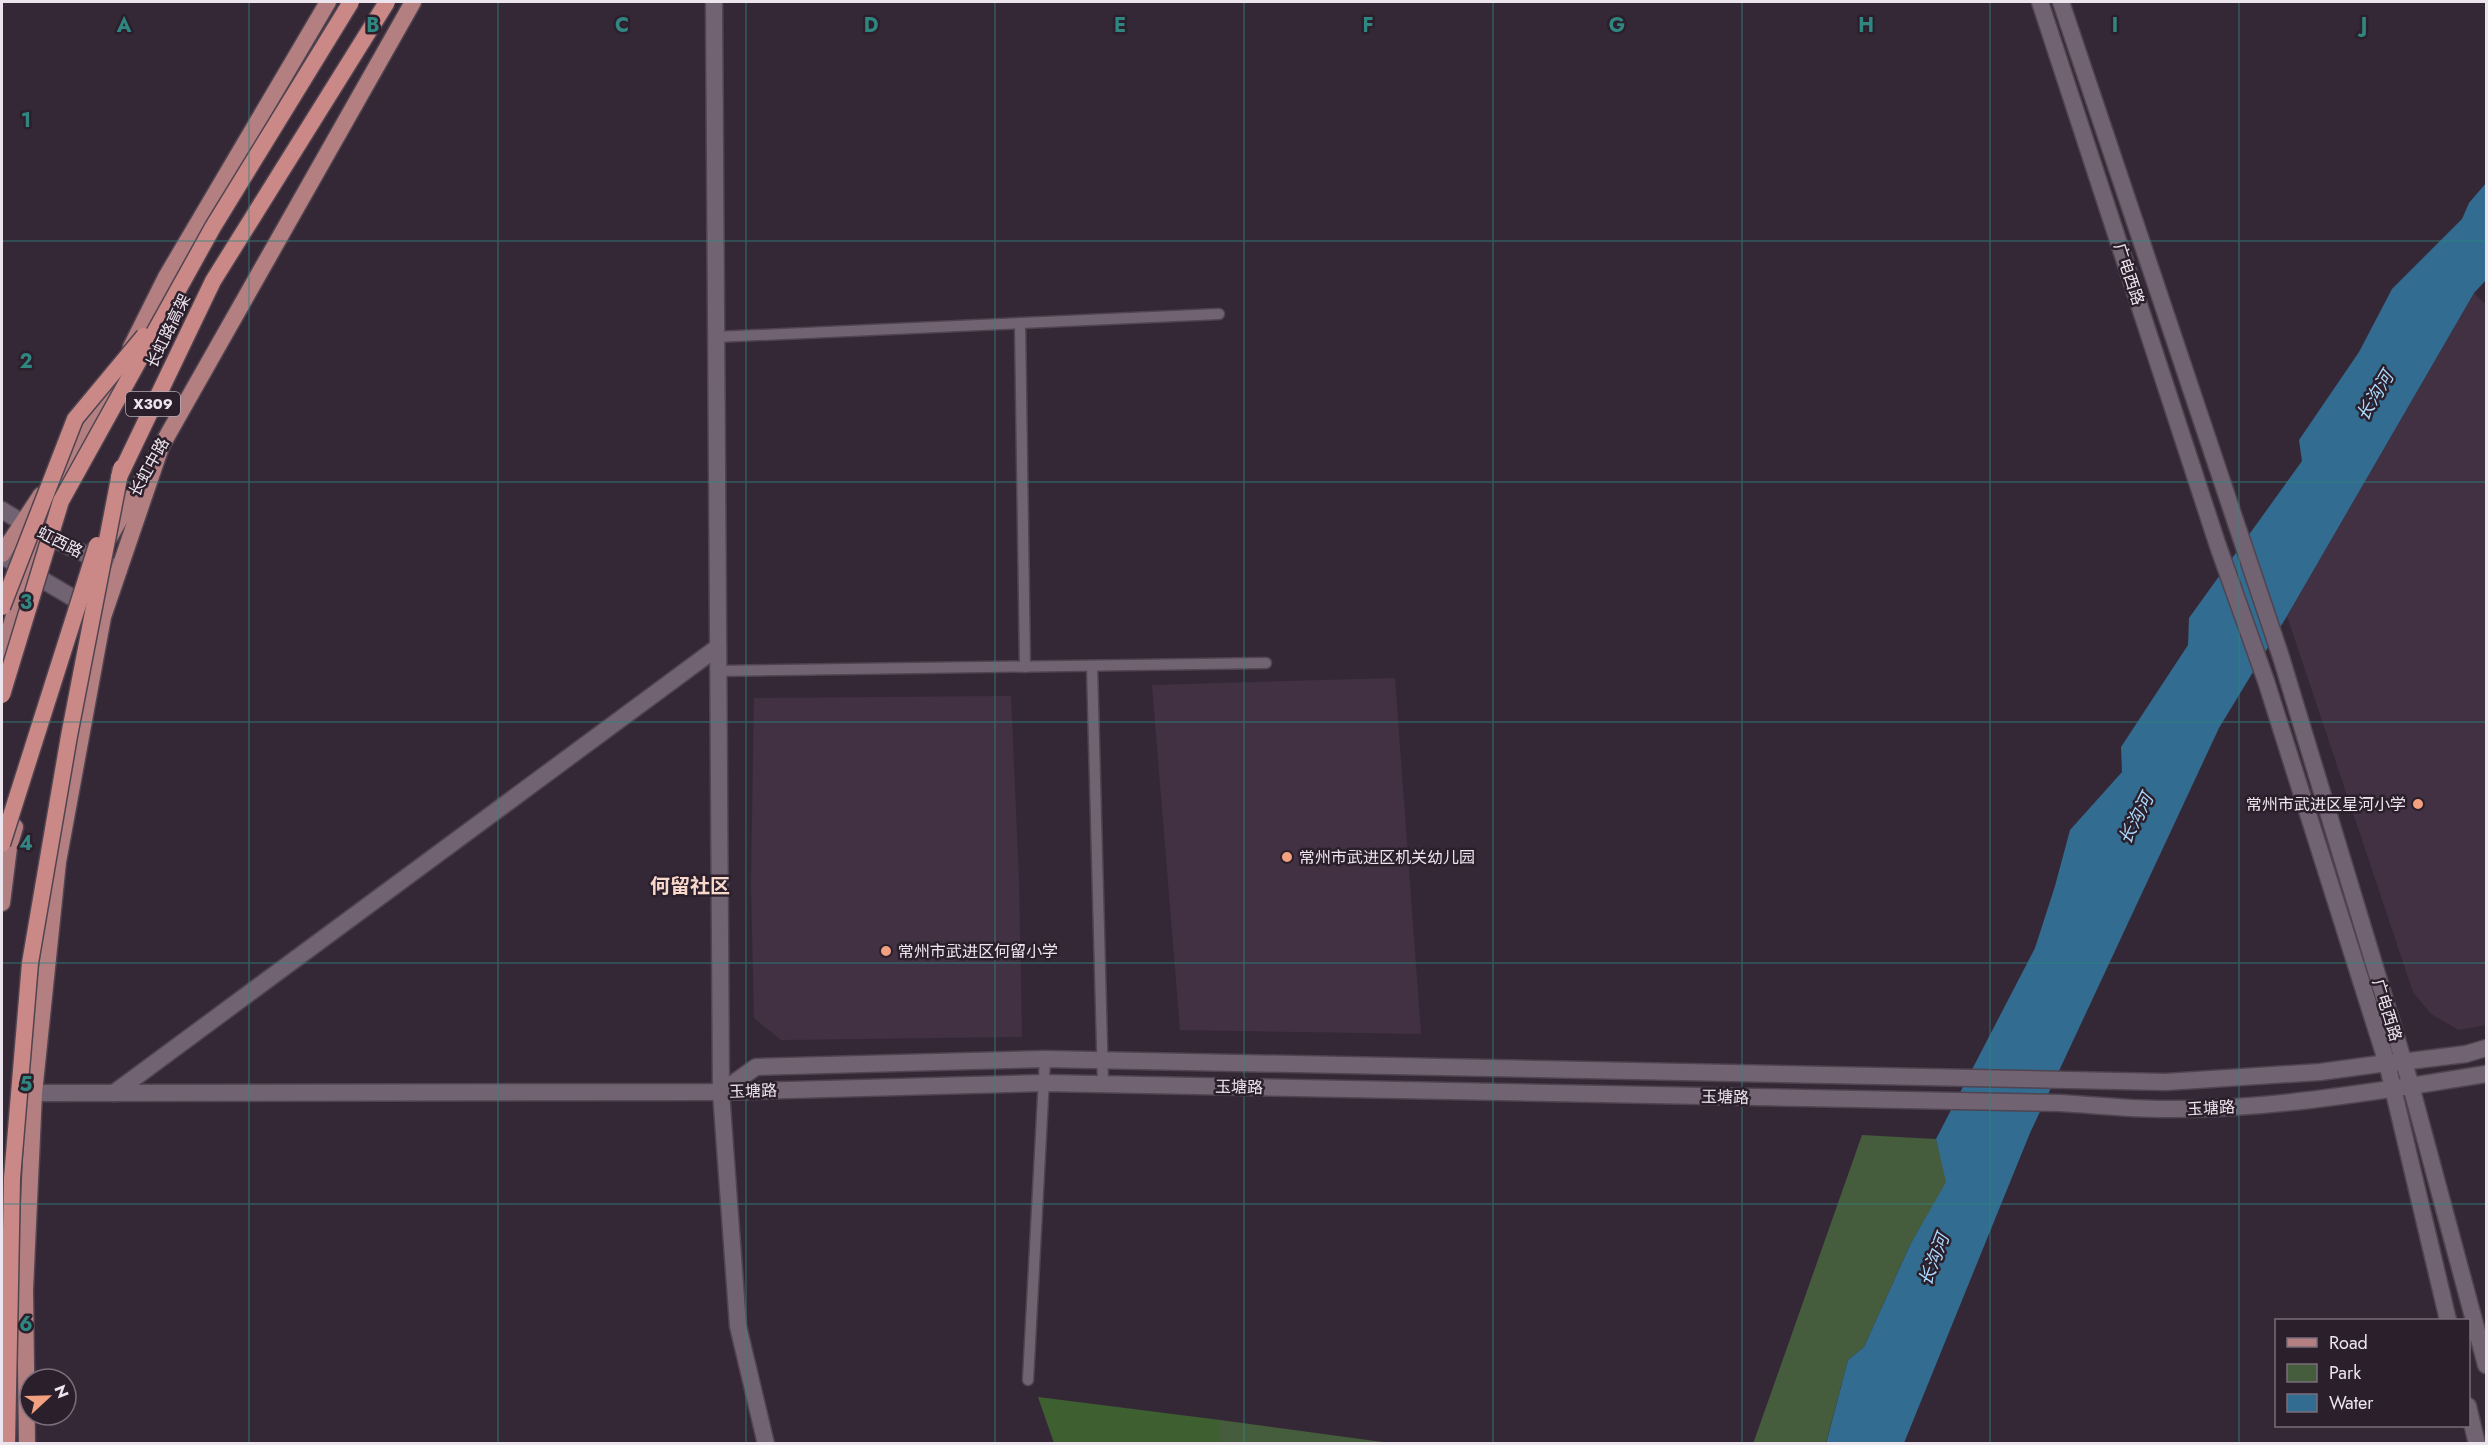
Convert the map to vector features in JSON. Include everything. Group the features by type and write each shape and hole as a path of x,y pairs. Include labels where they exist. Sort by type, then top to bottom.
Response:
{"highway":[{"name":"长虹路高架","path":"2,695 61,501 213,228 351,2"},
{"name":"长虹路高架","path":"2,844 121,468 213,281 387,2"},
{"path":"2,608 75,419 170,305"},
{"path":"7,1443 12,1178 30,963 69,736 121,468"}],"main road":[{"path":"2,657 38,532 166,277 328,2"},
{"name":"长虹中路","path":"2,903 9,847 80,602 97,560 413,2"},
{"path":"2,555 101,408"},
{"path":"27,1443 25,1290 34,1093 58,862 105,611 162,444"}],"street":[{"path":"714,2 721,1092 738,1326 766,1443"},
{"name":"广电西路","path":"2040,2 2218,546 2395,1063 2411,1086 2487,1365"},
{"name":"广电西路","path":"2061,2 2281,657 2395,1063 2394,1089 2448,1319"},
{"name":"虹西路","path":"2,510 38,532 119,570"},
{"path":"2,555 80,602 105,611"},
{"path":"114,1093 718,646"},
{"name":"玉塘路","path":"721,1092 756,1067 1045,1059 2193,1082 2320,1072 2466,1054 2487,1048"},
{"name":"玉塘路","path":"721,1092 1044,1083 2060,1103 2165,1109 2227,1107 2328,1099 2487,1074"},
{"path":"34,1093 721,1092"},
{"path":"2470,1411 2477,1443"}],"lane":[{"path":"716,337 1219,314"},
{"path":"1020,323 1025,667"},
{"path":"717,672 1266,663"},
{"path":"1092,666 1103,1084"},
{"path":"1028,1380 1045,1059"}],"shaded area":[{"name":"常州市武进区星河小学","path":"2474,293 2486,305 2486,1025 2459,1030 2431,1014 2413,992 2287,616"},
{"name":"常州市武进区机关幼儿园","path":"1395,678 1421,1034 1180,1030 1152,685"},
{"path":"1011,696 1019,880 1022,1037 781,1040 754,1018 751,884 754,698"}],"green space":[{"path":"1862,1135 1936,1139 1947,1182 1911,1243 1864,1347 1848,1360 1826,1443 1753,1444"},
{"path":"1038,1397 1220,1420 1220,1443 1054,1443"},
{"path":"1220,1420 1390,1443 1220,1444"}],"water":[{"name":"长沟河","path":"2486,183 2486,280 2474,293 2287,616 2219,728 2030,1133 1904,1443 1826,1444 1848,1360 1864,1347 1911,1243 1946,1182 1936,1139 2035,948 2070,830 2122,772 2121,747 2188,645 2189,618 2302,461 2299,440 2359,352 2392,289 2462,219 2469,203"}],"place":[{"name":"常州市武进区星河小学","path":"2418,804"},
{"name":"常州市武进区机关幼儿园","path":"1287,857"},
{"name":"常州市武进区何留小学","path":"886,951"}],"district":[{"name":"何留社区","path":"690,886"}]}
